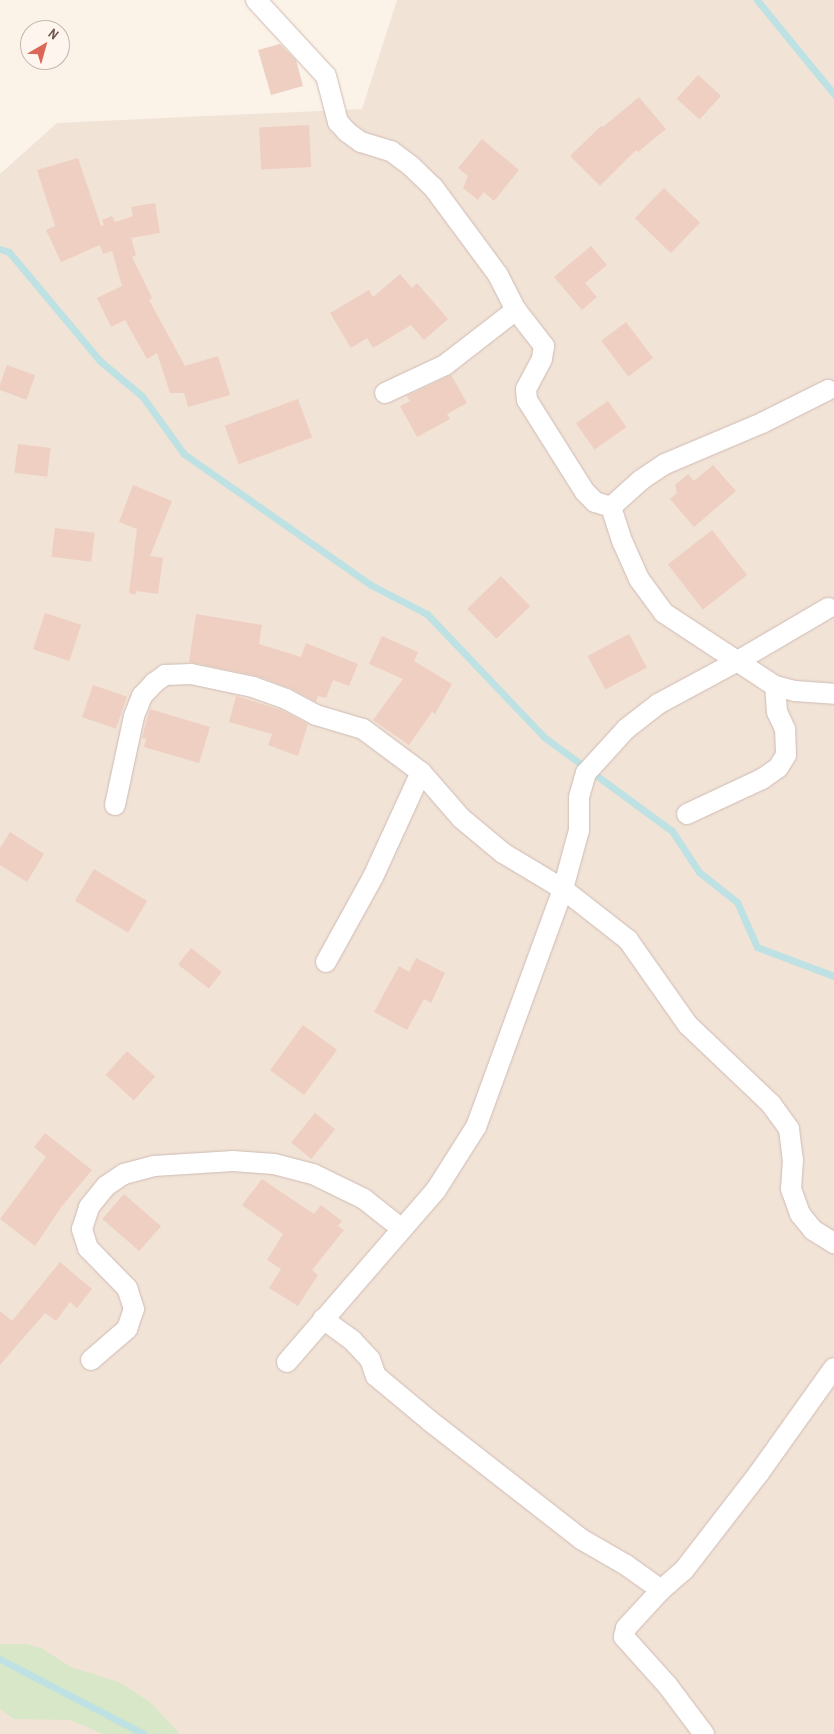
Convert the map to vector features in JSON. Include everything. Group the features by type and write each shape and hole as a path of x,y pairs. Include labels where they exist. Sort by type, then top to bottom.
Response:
{"street":[{"path":"256,0 326,76 338,122 347,132 361,142 391,151 412,166 433,187 498,275 516,310 544,346 542,359 526,389 527,400 585,492 595,502 611,507"},
{"path":"385,393 445,364 516,310"},
{"path":"611,507 641,480 665,464 762,423 828,390"},
{"path":"611,507 623,543 639,580 664,613 736,662 776,686 795,691 834,694"},
{"path":"287,1362 436,1190 476,1127 563,889 579,830 580,797 586,773 626,728 658,704 736,662 828,608"},
{"path":"115,805 134,716 142,696 154,683 165,675 191,674 232,682 286,699 316,715 363,729 421,772 461,818 502,853 563,889 628,940 688,1025 771,1104 789,1128 793,1160 791,1188 800,1214 814,1230 834,1243"},
{"path":"688,814 762,779 778,768 786,754 785,729 777,712 776,686"},
{"path":"326,962 374,877 421,772"},
{"path":"91,1360 126,1329 134,1309 127,1288 88,1248 82,1229 90,1207 106,1186 124,1174 154,1166 233,1161 274,1164 313,1174 364,1199 402,1229"},
{"path":"323,1319 352,1340 370,1359 376,1376 430,1421 581,1539 626,1565 661,1590"},
{"path":"704,1734 668,1686 624,1636 626,1628 661,1590 690,1563 759,1473 834,1368"}],"shaded area":[{"path":"397,0 834,0 834,1734 0,1734 0,174 57,123 362,109"}],"green space":[{"path":"0,1644 26,1644 41,1648 71,1667 121,1683 151,1703 180,1734 103,1734 70,1720 14,1719 0,1709"}],"building":[{"path":"280,44 296,60 303,86 271,95 258,50"},
{"path":"698,75 721,96 700,120 677,99"},
{"path":"639,97 666,129 638,152 636,150 600,186 570,156 601,126 603,127"},
{"path":"309,125 311,167 261,170 259,128"},
{"path":"482,139 519,170 494,201 484,192 478,200 463,188 468,176 458,168"},
{"path":"78,158 101,226 104,225 102,220 112,216 115,222 133,216 131,207 155,203 160,233 131,238 136,255 132,257 152,298 149,300 185,366 218,356 230,395 188,407 184,393 170,393 157,353 147,359 125,320 111,327 97,298 122,286 112,251 103,254 100,245 61,262 46,230 55,226 37,170"},
{"path":"664,188 700,223 671,253 635,218"},
{"path":"591,246 607,265 585,283 597,297 582,310 554,277"},
{"path":"400,274 412,288 417,283 448,319 424,340 411,325 373,348 367,338 351,348 330,313 369,290 373,297"},
{"path":"626,322 653,358 628,377 601,341"},
{"path":"7,365 35,375 26,400 0,390 0,384"},
{"path":"451,375 467,403 447,414 450,419 417,437 400,406 410,401 407,396"},
{"path":"298,399 312,438 239,464 225,426"},
{"path":"608,401 626,427 594,450 576,423"},
{"path":"18,444 51,448 47,477 14,473"},
{"path":"713,465 736,491 694,527 670,499 677,493 675,485 688,474 694,481"},
{"path":"133,485 172,501 150,556 163,558 158,594 137,591 135,595 129,593 137,529 119,522"},
{"path":"55,528 95,533 91,562 51,557"},
{"path":"712,530 747,575 703,609 668,564"},
{"path":"501,576 530,606 496,639 467,609"},
{"path":"45,613 81,625 69,661 33,649"},
{"path":"196,614 262,625 259,644 301,657 306,643 358,664 349,686 333,680 326,698 318,696 316,702 290,688 257,676 189,662"},
{"path":"629,634 647,668 605,690 588,656"},
{"path":"382,636 418,652 414,661 452,684 435,714 432,712 409,745 373,720 403,679 369,664"},
{"path":"93,685 127,697 116,729 82,717"},
{"path":"236,696 281,710 308,724 298,756 268,745 272,734 229,722"},
{"path":"150,709 210,727 199,763 144,747 146,739 142,738"},
{"path":"10,832 44,854 27,882 0,865 0,848"},
{"path":"94,869 147,901 128,933 75,901"},
{"path":"191,948 222,972 209,989 178,965"},
{"path":"416,958 445,973 431,1003 424,999 407,1030 374,1012 399,966 409,972"},
{"path":"303,1025 337,1050 304,1095 270,1070"},
{"path":"127,1051 155,1076 134,1100 106,1075"},
{"path":"315,1113 335,1129 311,1159 291,1143"},
{"path":"45,1133 92,1170 62,1206 35,1246 0,1219 46,1157 34,1147"},
{"path":"262,1179 314,1214 321,1205 342,1221 338,1226 344,1230 312,1270 318,1275 298,1306 269,1288 281,1269 267,1260 283,1234 242,1205"},
{"path":"124,1194 161,1226 139,1251 102,1219"},
{"path":"60,1262 92,1289 77,1308 70,1302 56,1321 45,1313 0,1365 0,1311 12,1321"}],"waterway":[{"path":"757,0 834,94"},
{"path":"0,249 9,252 100,361 142,396 184,454 371,585 427,614 544,737 672,831 699,872 737,902 757,947 834,976"},
{"path":"0,1659 144,1734"}]}
